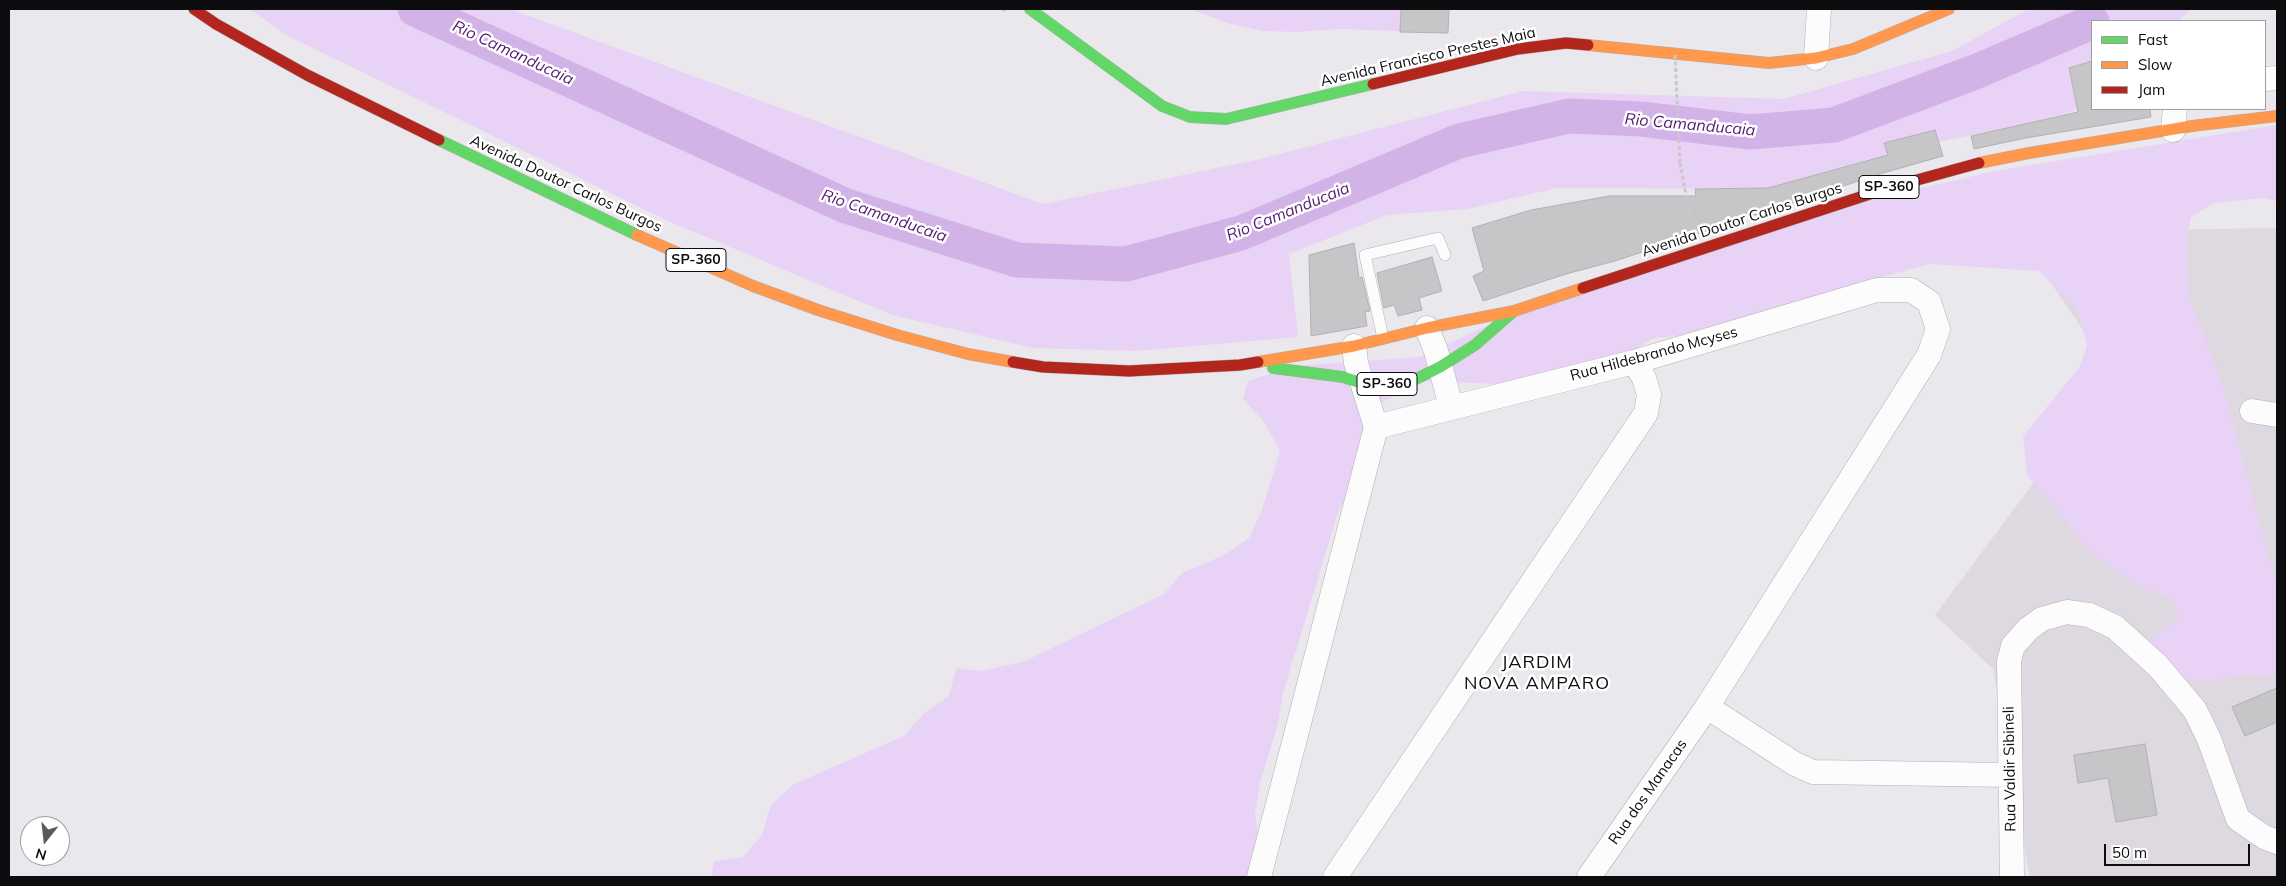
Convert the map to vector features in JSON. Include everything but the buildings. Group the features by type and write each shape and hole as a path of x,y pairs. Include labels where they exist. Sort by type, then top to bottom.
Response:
{"main road":[{"name":"Avenida Doutor Carlos Burgos","path":"194,9 216,24 307,76 610,223 753,286 818,310 897,335 968,354 1043,368 1129,371 1240,365 1354,346 1427,328 1514,311 1888,188 1958,168 2174,119 2277,116"},
{"name":"Avenida Francisco Prestes Maia","path":"1030,9 1162,106 1190,117 1226,119 1518,49 1566,43 1769,63 1816,58 1853,49 1949,9"},
{"name":"Avenida Doutor Carlos Burgos","path":"1240,365 1342,377 1364,384 1397,384 1418,378 1440,367 1475,345 1514,311"}],"street":[{"path":"1816,58 1819,9"},
{"name":"Rua Hildebrando Mcyses","path":"1376,426 1634,362 1877,290 1911,290 1929,302"},
{"name":"Rua dos Manacas","path":"1589,877 1707,707 1928,355 1938,329 1929,302"},
{"path":"1427,328 1451,406"},
{"path":"1259,877 1376,426 1356,363 1354,346"},
{"path":"1335,877 1646,414 1649,395 1644,378 1634,362"},
{"path":"2252,411 2277,415"},
{"name":"Rua Valdir Sibineli","path":"2012,877 2009,661 2013,646 2028,629 2042,619 2067,612 2089,615 2115,627 2158,666 2195,710 2209,740 2238,819 2264,837 2277,842"},
{"path":"1707,707 1795,764 1813,772 2010,774"}],"lane":[{"path":"1384,338 1365,255 1438,238 1445,256"}],"path":[{"path":"1675,55 1680,163 1697,251"}],"shaded area":[{"path":"250,9 510,9 1043,204 1256,160 1523,91 1784,99 1952,51 2029,9 2191,9 2179,20 2091,20 2091,61 2069,68 2078,110 2024,124 1914,147 1765,189 1557,188 1467,209 1387,215 1289,254 1298,337 1136,351 1033,348 892,315 668,221 288,36"},
{"path":"1191,9 1449,9 1448,33 1342,29 1295,32 1263,31 1227,23"},
{"path":"2277,125 2277,201 2262,198 2214,203 2191,217 2187,236 2189,296 2223,385 2277,588 2277,676 2242,675 2212,682 2180,680 2142,638 2150,640 2180,616 2171,598 2133,584 2090,551 2027,475 2023,436 2079,368 2087,346 2077,309 2039,271 1929,264 1796,301 1752,321 1687,335 1654,338 1635,349 1609,359 1520,385 1426,381 1374,406 1349,488 1337,516 1283,693 1278,724 1260,783 1255,814 1259,843 1268,877 711,877 714,861 743,857 762,835 771,805 794,784 904,736 923,714 948,697 957,668 980,671 1023,662 1164,594 1182,573 1224,555 1249,538 1262,510 1280,451 1264,422 1243,399 1248,381 1294,366 1420,357 1510,315 1788,219 1995,171"},
{"path":"2277,228 2277,877 2030,877 1993,669 1935,615 2114,375 2053,286 2148,230"}],"waterway":[{"name":"Rio Camanducaia","path":"415,9 846,206 1017,260 1126,264 1241,233 1459,141 1569,116 1641,119 1750,132 1834,125 1975,72 2091,22"}],"traffic: fast":[{"path":"1030,9 1162,106 1190,117 1226,119 1373,84"},
{"path":"439,140 637,235"},
{"path":"1273,368 1343,377 1364,384 1397,384 1418,378 1440,367 1475,345 1514,311"}],"traffic: slow":[{"path":"1588,45 1769,63 1816,58 1853,49 1949,9"},
{"path":"1979,163 2192,126 2277,116"},
{"path":"637,235 753,286 818,310 897,335 968,354 1013,362"},
{"path":"1258,362 1354,346 1427,328 1514,311 1583,288"}],"traffic: jam":[{"path":"194,9 216,24 307,75 439,140"},
{"path":"1373,84 1518,49 1566,43 1588,45"},
{"path":"1583,288 1888,188 1979,163"},
{"path":"1013,362 1043,367 1129,371 1240,365 1258,362"}],"district":[{"name":"JARDIM NOVA AMPARO","path":"1537,673"}]}
